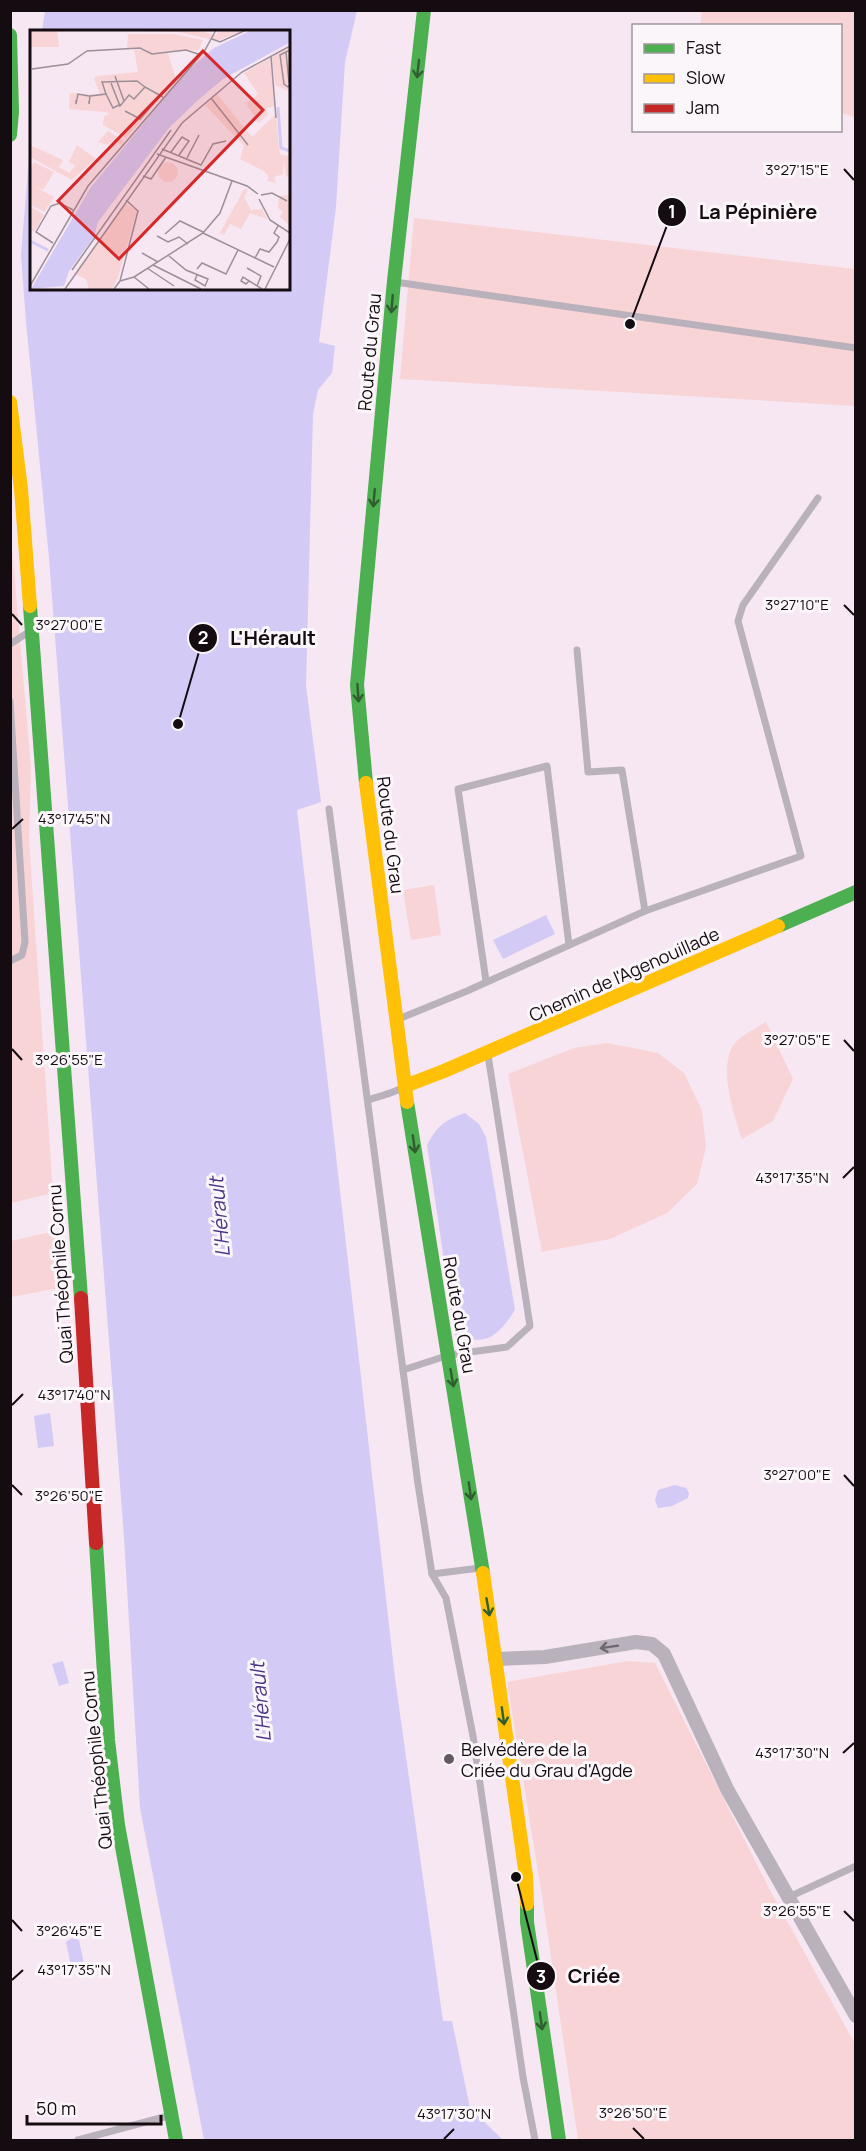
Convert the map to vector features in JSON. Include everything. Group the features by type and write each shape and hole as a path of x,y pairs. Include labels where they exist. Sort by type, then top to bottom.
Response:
{"street":[{"name":"Route du Grau","path":"424,10 394,281 357,685 368,798 405,1086 465,1454 495,1659 526,1876 526,1922 559,2140"},
{"path":"10,35 10,135"},
{"name":"Quai Théophile Cornu","path":"10,402 21,489 40,736 83,1326 108,1740 120,1837 176,2140"},
{"name":"Chemin de l'Agenouillade","path":"405,1086 855,892"},
{"path":"495,1659 545,1657 636,1642 652,1644 664,1654 727,1789 855,2016"}],"lane":[{"path":"394,281 855,348"},
{"path":"398,1019 467,991 645,911 801,855 738,621 743,605 818,498"},
{"path":"10,644 31,631"},
{"path":"577,650 588,772 622,770 645,911"},
{"path":"10,701 25,942 22,955 10,961"},
{"path":"486,981 459,789 546,766 569,945"},
{"path":"329,809 432,1574 446,1598 473,1736 523,2077 535,2140"},
{"path":"404,1371 449,1356 507,1347 530,1326 488,1052"},
{"path":"368,1100 386,1092 398,1091 405,1086"},
{"path":"432,1574 481,1567"},
{"path":"789,1897 855,1866"},
{"path":"78,2140 171,2115"}],"shaded area":[{"path":"702,11 855,11 855,117 842,113 842,24 700,24"},
{"path":"414,218 855,269 855,406 400,379"},
{"path":"10,524 31,769 29,839 53,1193 11,1203"},
{"path":"434,885 441,935 411,940 403,890"},
{"path":"766,1022 793,1079 773,1121 742,1139 729,1091 727,1064 737,1040"},
{"path":"607,1043 658,1053 684,1073 702,1111 706,1147 697,1184 667,1213 610,1239 542,1252 508,1074 574,1048"},
{"path":"55,1231 65,1287 11,1297 11,1241"},
{"path":"628,1661 655,1663 771,1892 855,2044 855,2140 578,2140 542,1896 507,1682"}],"water":[{"path":"45,11 357,11 345,62 336,207 319,342 335,346 332,373 318,390 313,414 306,686 321,802 297,810 395,1678 443,2021 452,2021 470,2108 503,2140 204,2140 140,1808 124,1537 49,558 21,255 30,145 30,290 290,290 290,30 42,30"},
{"path":"546,915 555,934 503,959 493,940"},
{"path":"465,1113 479,1124 486,1137 515,1310 497,1332 490,1337 475,1340 455,1335 427,1145 442,1124"},
{"path":"50,1413 54,1446 38,1448 34,1416"},
{"path":"675,1485 686,1488 689,1493 688,1498 672,1506 658,1508 655,1500 658,1490"},
{"path":"63,1661 69,1683 59,1686 52,1664"},
{"path":"72,1938 79,1940 85,1969 72,1971 66,1942"}],"traffic: fast":[{"path":"366,783 357,685 394,281 424,10"},
{"path":"10,35 12,112 10,135"},
{"path":"30,606 81,1298"},
{"path":"778,926 856,892"},
{"path":"407,1102 483,1573"},
{"path":"96,1543 108,1740 118,1825 176,2140"},
{"path":"527,1904 527,1922 559,2140"}],"traffic: slow":[{"path":"10,402 21,489 30,606"},
{"path":"366,783 407,1102"},
{"path":"405,1086 778,926"},
{"path":"483,1573 526,1876 527,1904"}],"traffic: jam":[{"path":"81,1298 96,1543"}],"place":[{"name":"La Pépinière","path":"630,324"},
{"name":"L'Hérault","path":"178,724"},
{"name":"Belvédère de la Criée du Grau d'Agde","path":"449,1759"},
{"name":"Criée","path":"516,1877"}]}
